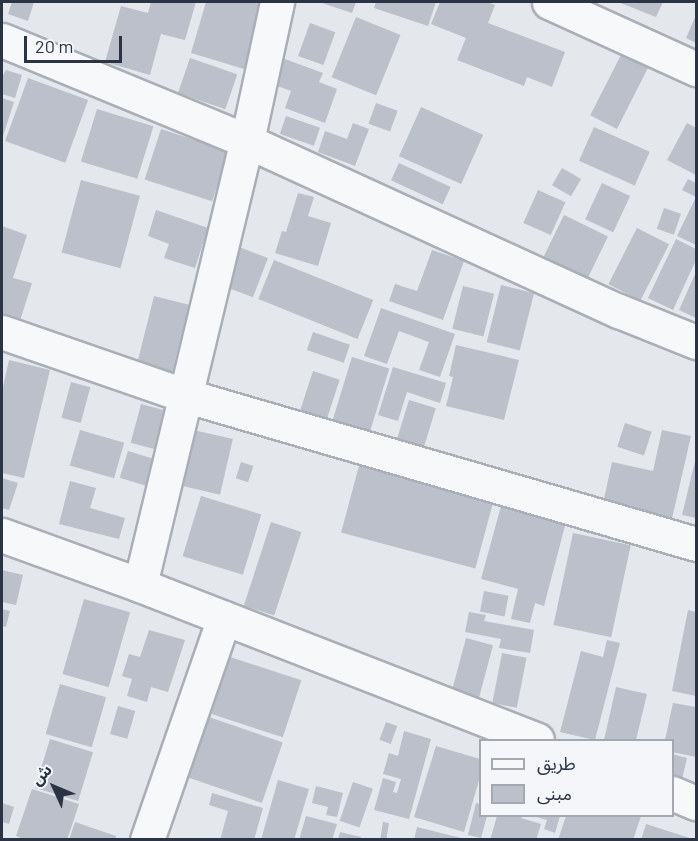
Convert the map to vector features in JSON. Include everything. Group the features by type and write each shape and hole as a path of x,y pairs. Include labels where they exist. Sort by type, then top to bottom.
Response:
{"street":[{"path":"140,585 247,141 277,2"},
{"path":"549,2 696,69"},
{"path":"2,40 247,141 619,311 696,342"},
{"path":"2,332 187,396 696,544"},
{"path":"2,534 140,585 532,739"},
{"path":"147,840 224,618"},
{"path":"674,794 696,803"}],"building":[{"path":"12,2 34,2 28,21 8,14"},
{"path":"151,2 196,2 185,40 161,34 150,75 105,62 121,6 148,13"},
{"path":"206,2 265,2 244,69 191,53"},
{"path":"319,2 356,2 352,13"},
{"path":"376,2 436,2 428,26 374,8"},
{"path":"440,2 487,2 495,5 488,23 565,52 552,87 527,77 524,86 457,60 466,38 431,24"},
{"path":"618,2 663,2 656,17"},
{"path":"696,15 696,43 686,38"},
{"path":"356,17 401,35 376,95 332,77"},
{"path":"310,23 335,32 323,65 298,56"},
{"path":"622,53 649,67 617,129 590,115"},
{"path":"190,58 237,74 225,109 178,93"},
{"path":"282,58 323,73 319,82 337,89 325,123 285,108 291,91 272,84"},
{"path":"6,70 22,75 15,98 2,94 2,77"},
{"path":"28,78 88,100 65,163 5,141"},
{"path":"2,98 14,102 3,136 2,135"},
{"path":"376,103 398,111 390,132 368,124"},
{"path":"421,107 483,135 461,184 399,156"},
{"path":"97,109 153,126 137,179 81,162"},
{"path":"286,116 320,128 314,146 280,134"},
{"path":"353,123 369,129 355,166 318,152 325,131 347,139"},
{"path":"687,123 696,128 696,175 667,160"},
{"path":"594,127 650,152 635,186 579,161"},
{"path":"161,129 229,151 212,201 145,179"},
{"path":"399,163 451,187 443,204 391,180"},
{"path":"562,168 581,179 571,196 552,185"},
{"path":"688,179 696,183 696,197 682,190"},
{"path":"81,180 140,196 121,268 62,252"},
{"path":"602,183 630,196 613,232 585,219"},
{"path":"538,190 565,202 551,235 523,223"},
{"path":"298,193 314,197 308,216 331,223 318,266 275,253 282,231 286,232"},
{"path":"696,197 696,245 677,236"},
{"path":"664,208 681,214 674,235 657,229"},
{"path":"156,210 208,228 195,268 164,258 169,244 148,236"},
{"path":"564,215 608,236 585,283 541,262"},
{"path":"2,226 27,235 13,278 32,283 19,324 2,318"},
{"path":"637,228 669,244 640,300 608,284"},
{"path":"676,239 696,249 696,260 673,310 648,298"},
{"path":"239,247 268,258 253,297 224,286"},
{"path":"432,250 464,261 443,320 389,301 395,284 417,291"},
{"path":"274,260 373,300 357,339 258,299"},
{"path":"696,272 696,318 679,310"},
{"path":"501,285 534,293 520,350 487,342"},
{"path":"463,286 494,294 483,336 452,329"},
{"path":"154,296 189,305 172,375 137,366"},
{"path":"381,308 455,334 440,377 419,370 429,342 399,331 387,364 364,356"},
{"path":"313,332 350,345 344,363 307,350"},
{"path":"456,345 519,360 504,420 446,406 453,377 449,376"},
{"path":"352,357 389,368 368,437 331,426"},
{"path":"9,360 50,370 24,478 2,473 2,391"},
{"path":"393,367 446,383 440,403 407,392 398,421 378,415"},
{"path":"313,371 340,380 324,426 298,418"},
{"path":"71,382 90,387 81,423 61,418"},
{"path":"409,400 436,408 421,457 394,449"},
{"path":"141,404 168,411 158,450 131,443"},
{"path":"625,423 652,432 644,455 617,447"},
{"path":"189,429 233,439 220,495 176,485"},
{"path":"80,430 124,443 114,478 70,466"},
{"path":"662,430 691,436 671,523 602,508 612,462 653,471"},
{"path":"128,451 155,459 147,486 120,478"},
{"path":"696,457 696,518 682,515"},
{"path":"241,462 253,466 248,482 236,478"},
{"path":"360,462 494,498 475,568 341,533"},
{"path":"2,478 18,483 9,510 2,508"},
{"path":"70,481 96,488 90,508 125,518 119,539 59,524"},
{"path":"201,496 261,514 243,575 183,556"},
{"path":"501,506 566,522 544,606 535,603 530,623 511,619 518,589 481,579"},
{"path":"271,522 301,532 274,616 244,606"},
{"path":"573,533 631,545 611,637 553,625"},
{"path":"2,570 23,575 16,605 2,602"},
{"path":"484,591 509,596 505,616 480,612"},
{"path":"84,599 130,612 109,687 63,674"},
{"path":"2,609 10,611 6,627 2,626"},
{"path":"688,610 696,612 696,696 672,691"},
{"path":"469,612 486,615 484,621 534,630 530,653 499,648 501,639 465,632"},
{"path":"149,630 185,640 168,692 151,687 147,702 127,696 132,679 122,676 129,654 140,657"},
{"path":"466,638 493,645 479,698 452,691"},
{"path":"607,640 620,643 595,739 560,732 581,651 603,657"},
{"path":"502,653 527,658 517,708 492,703"},
{"path":"230,657 301,680 283,737 211,714"},
{"path":"60,684 106,697 92,747 46,734"},
{"path":"616,687 647,694 636,739 604,739"},
{"path":"673,703 696,707 696,757 674,752 674,739 665,739"},
{"path":"118,706 135,711 127,739 110,734"},
{"path":"209,717 283,742 262,803 188,778"},
{"path":"386,722 397,726 391,744 380,740"},
{"path":"404,731 431,739 409,819 374,810 383,778 396,782 393,792 397,793 401,779 383,774 389,753 398,756"},
{"path":"50,739 93,752 78,801 35,788"},
{"path":"436,746 479,759 479,780 464,832 414,817"},
{"path":"674,755 687,758 682,779 674,777"},
{"path":"278,780 309,789 294,840 261,840"},
{"path":"353,782 373,789 360,828 340,821"},
{"path":"316,786 343,793 337,817 326,815 328,807 312,803"},
{"path":"32,789 79,804 67,840 26,840 16,836"},
{"path":"212,793 263,808 254,840 220,840 228,811 209,805"},
{"path":"2,803 14,807 9,824 2,822"},
{"path":"476,803 479,804 479,817 487,817 481,838 468,835"},
{"path":"306,816 337,824 332,840 299,840"},
{"path":"497,817 522,817 541,824 536,840 490,840"},
{"path":"536,817 560,817 555,833 544,829 547,820"},
{"path":"566,817 641,817 633,840 558,840"},
{"path":"75,822 116,836 115,840 69,840"},
{"path":"383,822 389,823 386,840 380,840"},
{"path":"646,824 693,839 693,840 641,840"},
{"path":"417,827 465,839 465,840 414,840"},
{"path":"340,832 361,837 360,840 338,840"}]}
